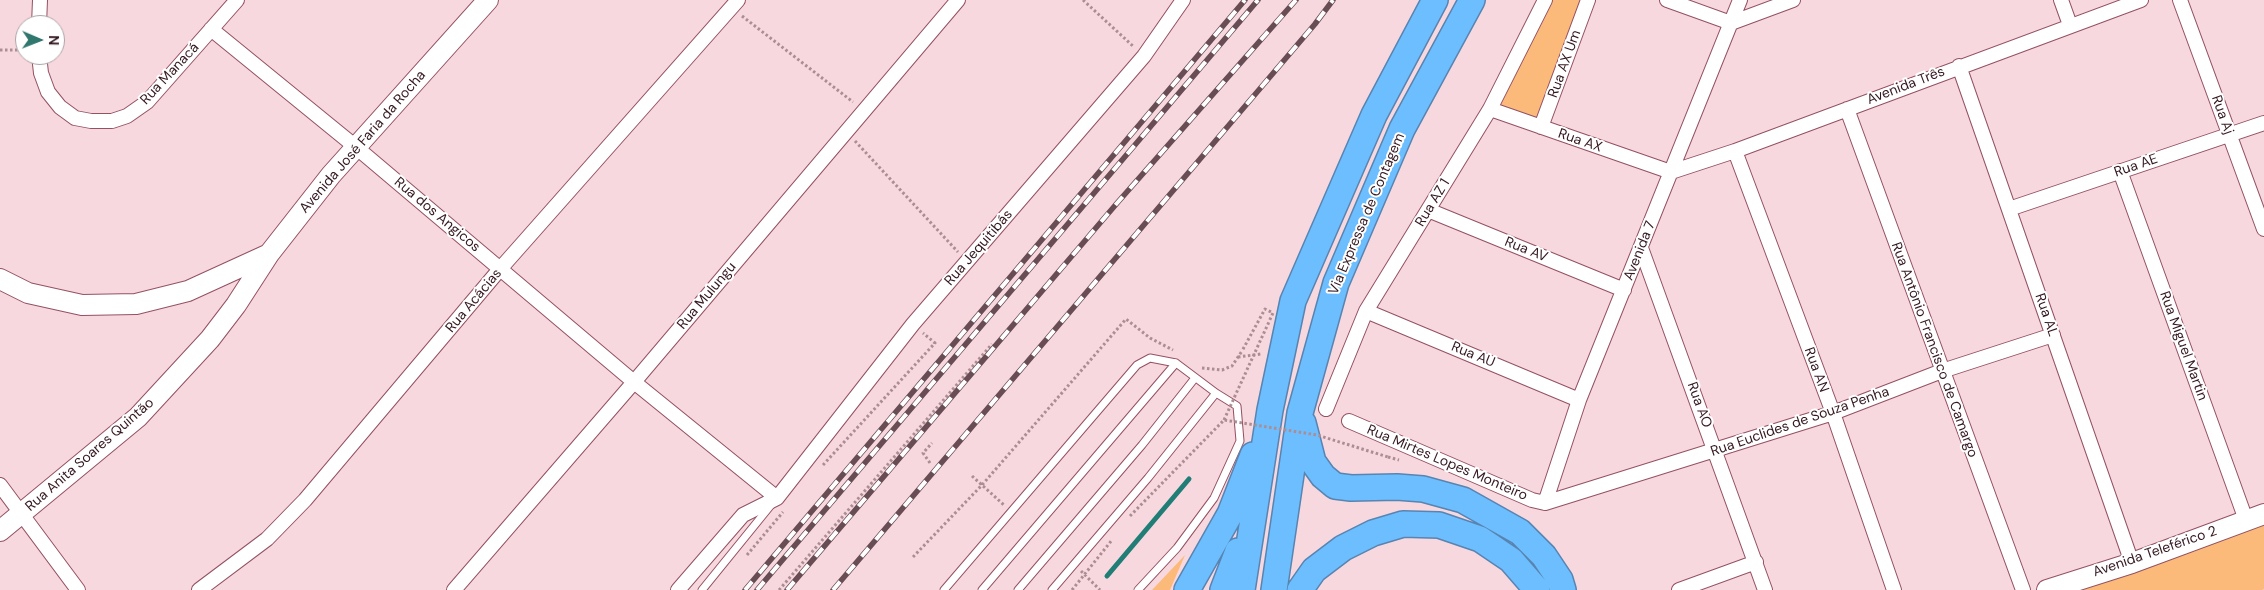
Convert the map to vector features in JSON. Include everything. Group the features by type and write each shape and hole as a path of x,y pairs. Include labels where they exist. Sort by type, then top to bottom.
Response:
{"highway":[{"path":"1242,590 1270,410 1293,301 1300,281 1374,116 1435,0"},
{"name":"Via Expressa de Contagem","path":"1274,590 1300,413 1336,283 1402,129 1472,0"},
{"path":"1187,590 1230,514 1270,410"},
{"path":"1300,413 1312,462 1323,476 1335,486 1423,489 1462,500 1520,532 1544,556 1560,580 1563,590"},
{"path":"1223,590 1256,504"},
{"path":"1300,590 1314,570 1343,548 1373,533 1403,524 1439,525 1480,539 1511,560 1537,590"}],"street":[{"path":"39,15 40,0"},
{"name":"Rua Manacá","path":"41,65 41,73 48,92 60,107 75,118 91,121 112,121 127,116 147,102 237,0"},
{"name":"Avenida José Faria da Rocha","path":"0,279 28,293 82,305 136,304 188,291 269,254 331,175 488,0"},
{"name":"Rua Mulungu","path":"454,590 634,382 958,0"},
{"name":"Rua Jequitibás","path":"678,590 743,514 783,502 913,324 1144,56 1183,0"},
{"name":"Rua AZ 1","path":"1326,409 1366,311 1490,109 1545,0"},
{"name":"Rua AX Um","path":"1541,128 1588,0"},
{"path":"1667,0 1731,23 1794,0"},
{"name":"Avenida 7","path":"1545,503 1579,400 1740,0"},
{"path":"2061,0 2070,25"},
{"name":"Avenida Três","path":"1671,172 1734,151 2141,0"},
{"name":"Rua Aj","path":"2180,0 2264,229"},
{"name":"Rua Acácias","path":"199,590 267,539 306,500 500,269 735,4"},
{"name":"Rua dos Angicos","path":"211,29 357,148 634,382 783,502"},
{"name":"Rua AL","path":"1959,66 2132,563"},
{"name":"Rua AX","path":"1490,109 1671,172"},
{"name":"Rua Antônio Francisco de Camargo","path":"1846,109 2022,590"},
{"name":"Rua AE","path":"2009,209 2264,123"},
{"name":"Rua AN","path":"1734,151 1833,413 1894,590"},
{"name":"Rua Miguel Martin","path":"2120,172 2255,517"},
{"name":"Rua AV","path":"1428,210 1624,290"},
{"name":"Rua AO","path":"1640,248 1716,451 1765,590"},
{"name":"Rua Anita Soares Quintão","path":"0,531 138,417 210,338 236,305 269,254"},
{"name":"Rua AU","path":"1366,311 1579,400"},
{"name":"Rua Euclides de Souza Penha","path":"1545,503 1833,413 1942,371 2053,335"},
{"name":"Rua Mirtes Lopes Monteiro","path":"1349,421 1532,500 1545,503"},
{"path":"0,485 78,590"},
{"name":"Avenida Teleférico 2","path":"2047,590 2132,563 2255,517"},
{"path":"1679,590 1756,562"}],"lane":[{"path":"944,590 1137,365 1150,358 1176,363 1237,406 1240,441 1214,498 1177,548 1138,590"},
{"path":"982,590 1176,363"},
{"path":"1018,590 1142,445 1195,378"},
{"path":"1052,590 1148,478 1216,393"},
{"name":"Rua Jequitibás","path":"702,590 783,502"}],"path":[{"path":"1082,0 1144,56"},
{"path":"735,4 864,111"},
{"path":"0,50 15,50"},
{"path":"846,133 967,262"},
{"path":"1124,524 1224,420 1273,313 1265,309 1232,366 1222,370 1202,368 1196,364"},
{"path":"912,557 982,484 1126,319 1150,338 1176,352"},
{"path":"820,470 935,343 913,324"},
{"path":"779,590 992,344"},
{"path":"1224,420 1317,435 1398,460"},
{"path":"930,463 923,453 932,443"},
{"path":"972,476 982,484"},
{"path":"741,562 783,502"},
{"path":"1072,590 1113,538"}],"shaded area":[{"path":"1548,0 1587,0 1540,126 1491,109"},
{"path":"2264,524 2264,589 2262,590 2072,590"},
{"path":"1185,555 1170,590 1152,590"}],"waterway":[{"path":"1107,576 1189,479"}],"railway":[{"path":"745,590 1245,0"},
{"path":"757,590 1258,0"},
{"path":"787,590 1118,202 1296,0"},
{"path":"833,590 1315,24 1333,0"}]}
